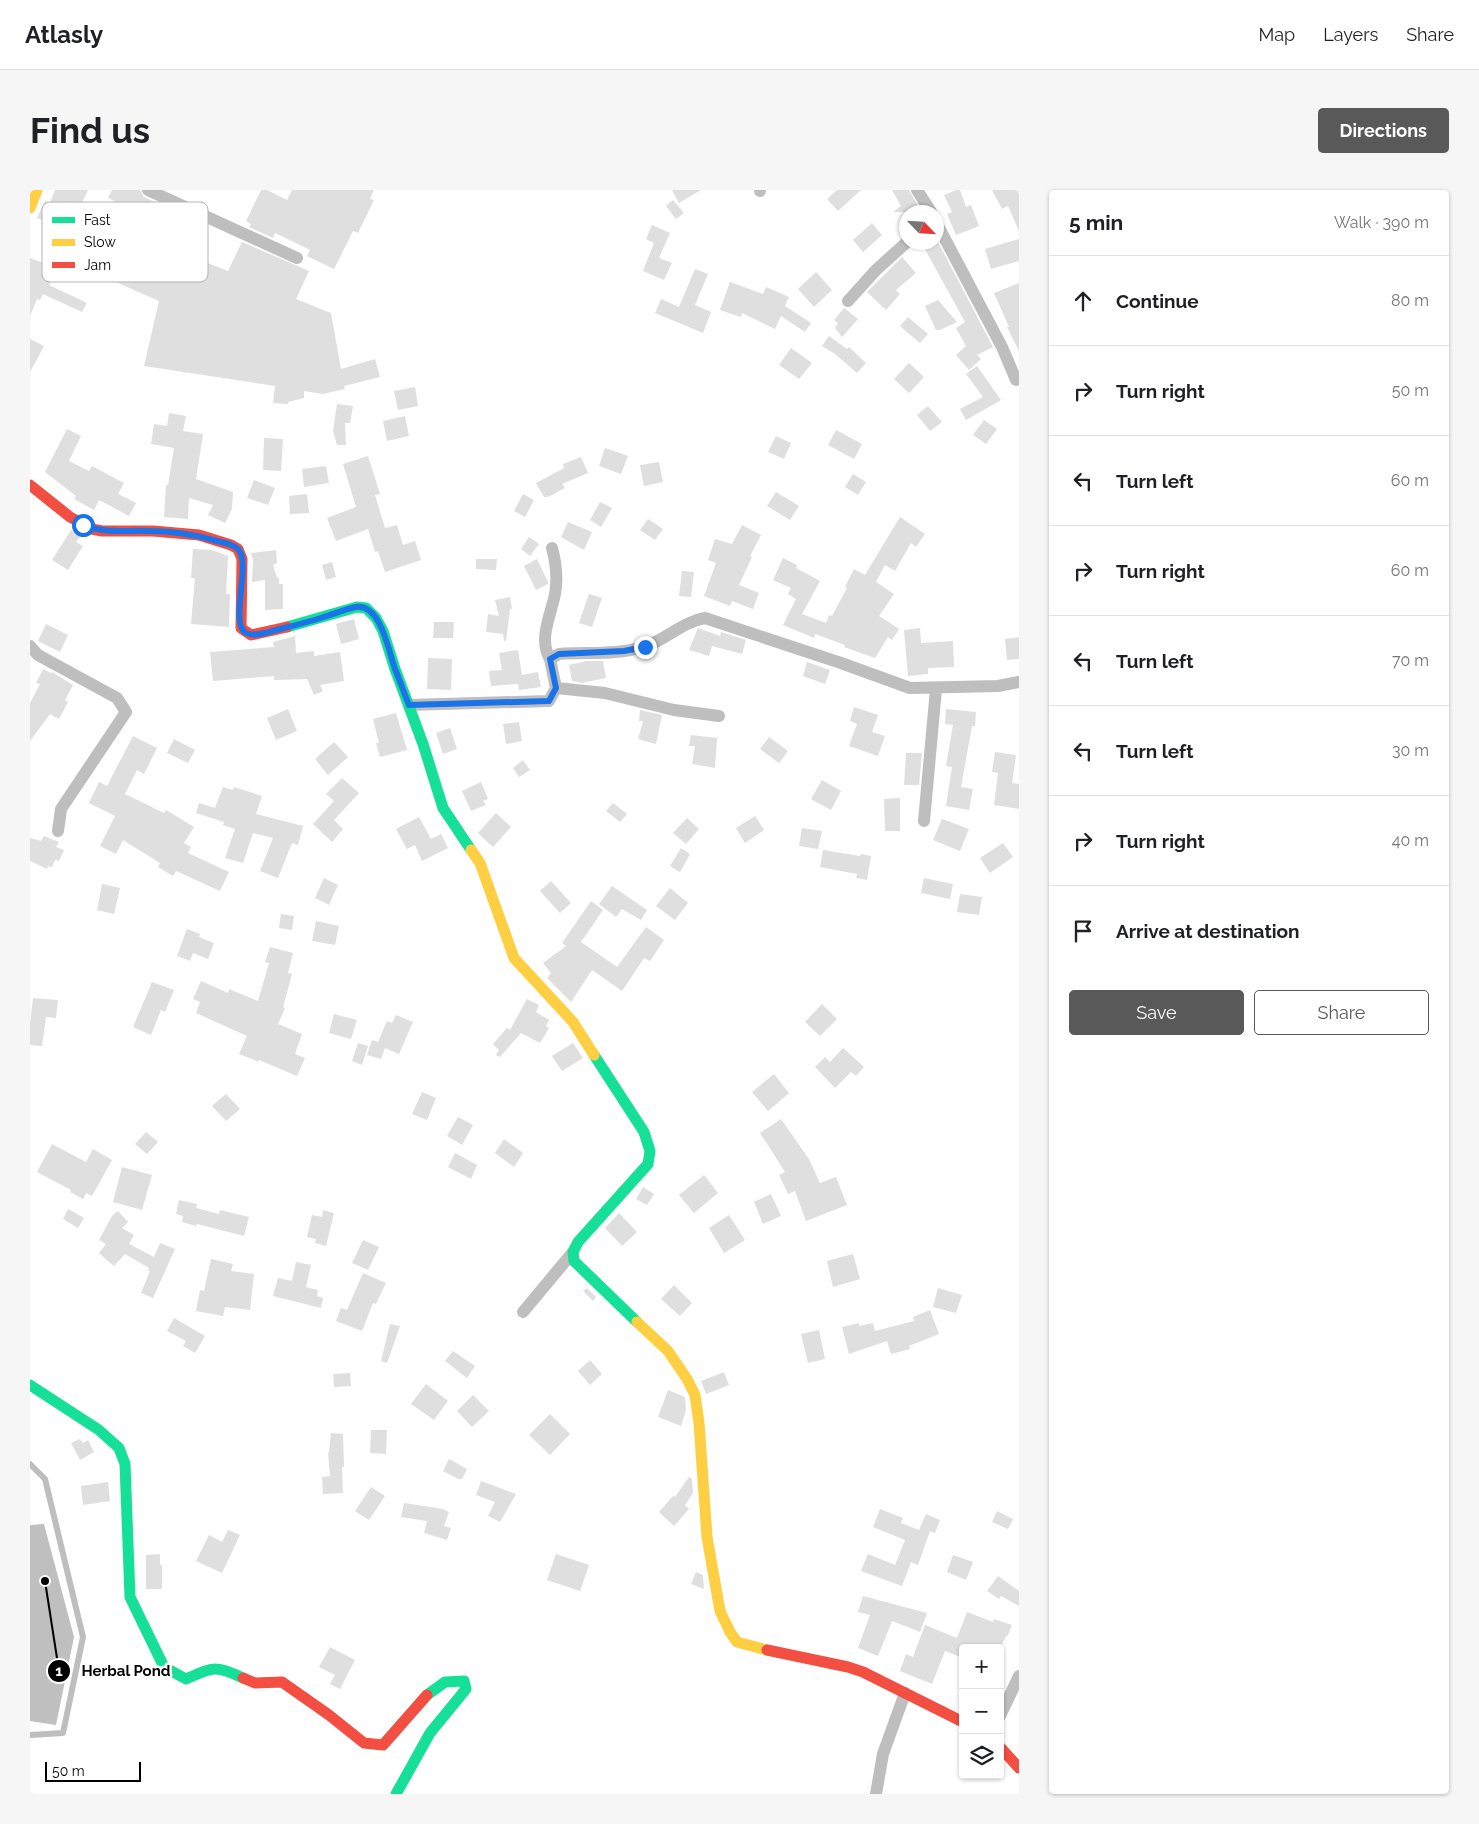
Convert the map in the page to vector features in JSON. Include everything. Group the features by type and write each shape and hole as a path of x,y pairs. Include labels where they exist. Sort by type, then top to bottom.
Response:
{"street":[{"path":"30,208 37,190"},
{"path":"148,190 174,202"},
{"path":"917,190 927,205"},
{"path":"208,217 297,258"},
{"path":"944,237 1002,348 1016,380"},
{"path":"848,301 876,270 899,249"},
{"path":"30,485 70,517 92,528 102,531 152,531 199,536 231,545 238,549 242,559 241,628 245,632 251,634 264,633 357,607 366,608 376,618 383,631 443,808 480,863 514,958 573,1022 644,1132 650,1151 648,1164 578,1242 574,1252 522,1312"},
{"path":"409,705 549,701 556,688 550,659 545,650 546,631 555,593 557,568 552,548"},
{"path":"550,659 559,654 624,651 645,647 694,620 706,618 814,653 910,688 936,689 998,686 1019,682"},
{"path":"30,666 34,651 117,698 126,712 61,809 58,832"},
{"path":"556,688 605,693 674,710 719,716"},
{"path":"924,821 936,689"},
{"path":"574,1252 574,1261 668,1351 687,1378 695,1395 699,1423 706,1537 720,1611 737,1642 751,1647 848,1667 863,1672 959,1720"},
{"path":"30,1385 99,1430 119,1448 125,1464 130,1597 164,1667 186,1679 211,1668 228,1671 255,1683 282,1682 329,1715 364,1743 383,1744 424,1697 445,1682 464,1681 466,1689 430,1733 396,1794"},
{"path":"1004,1708 1019,1676"},
{"path":"876,1794 884,1754 905,1693"},
{"path":"1004,1751 1019,1768"}],"lane":[{"path":"30,1464 45,1479 83,1637 63,1733 30,1735"}],"shaded area":[{"path":"44,1524 74,1637 56,1725 30,1721 30,1525"}],"building":[{"path":"55,190 88,190 82,202 50,202"},
{"path":"112,190 140,190 144,197 155,202 117,202 108,198"},
{"path":"261,190 267,190 287,200 292,190 374,190 370,199 374,200 358,233 353,231 334,269 307,256 310,250 275,233 273,238 249,227 251,224 246,221"},
{"path":"672,190 701,190 679,203"},
{"path":"837,190 861,190 838,211 827,199"},
{"path":"892,190 909,190 918,205 900,205"},
{"path":"960,190 966,207 971,205 979,226 956,235 947,214 952,212 944,195"},
{"path":"992,190 1019,190 1019,231 1008,206 1002,209"},
{"path":"673,200 684,213 676,219 666,206"},
{"path":"42,207 42,220 37,218"},
{"path":"872,223 882,235 863,252 853,240"},
{"path":"652,225 670,233 659,258 672,263 664,280 643,271 654,243 646,239"},
{"path":"1019,239 1019,261 991,269 985,249"},
{"path":"242,242 309,271 296,299 331,313 341,369 375,359 380,377 344,386 345,389 323,394 304,391 304,398 288,402 288,404 273,403 275,386 144,366 159,301 116,282 208,282 208,263 228,271"},
{"path":"925,250 942,250 993,347 977,355 981,359 969,370 956,355 966,346 956,328 965,322"},
{"path":"902,257 916,273 896,290 900,294 886,310 867,292"},
{"path":"30,258 42,263 42,282 50,282 49,285 87,303 82,312 43,294 40,300 37,299 30,316"},
{"path":"695,269 708,274 695,305 711,312 703,333 655,313 661,299 679,307"},
{"path":"816,272 832,290 814,307 798,289"},
{"path":"730,282 763,294 766,287 789,297 785,306 811,323 805,332 781,316 775,329 742,313 741,317 720,310"},
{"path":"1019,283 1019,351 1007,327 1009,327 994,293"},
{"path":"938,300 957,322 936,330 925,306"},
{"path":"844,308 858,319 842,337 835,328 838,323 834,320"},
{"path":"908,317 928,334 920,343 900,326"},
{"path":"829,336 847,349 849,347 866,363 857,373 835,354 822,346"},
{"path":"30,339 44,346 30,372"},
{"path":"791,348 812,363 799,379 779,365"},
{"path":"909,363 924,377 909,393 894,379"},
{"path":"977,366 1001,400 966,420 960,409 983,397 966,374"},
{"path":"415,387 418,406 398,410 394,391"},
{"path":"337,404 353,406 350,423 345,423 346,445 337,445 333,431"},
{"path":"928,406 942,422 930,431 917,415"},
{"path":"169,413 186,416 183,431 203,434 196,479 233,492 232,509 225,523 208,515 213,505 189,498 188,519 164,517 166,485 168,485 174,448 151,444 154,424 167,426"},
{"path":"405,416 409,436 387,441 383,421"},
{"path":"984,420 997,429 986,444 973,435"},
{"path":"67,429 81,436 69,461 89,471 92,466 124,483 118,494 136,503 129,516 99,500 94,510 74,499 76,496 45,472"},
{"path":"836,430 862,444 854,459 828,445"},
{"path":"776,436 791,443 784,459 768,452"},
{"path":"264,438 283,439 281,471 263,470"},
{"path":"605,448 628,456 621,474 599,466"},
{"path":"368,456 380,494 375,495 385,528 397,525 403,545 415,541 421,560 385,572 378,551 375,552 368,529 336,541 327,518 356,507 343,464"},
{"path":"581,457 588,473 562,484 565,488 548,497 544,497 536,483 564,468 563,464"},
{"path":"659,462 663,482 644,486 640,465"},
{"path":"326,466 329,483 304,487 302,469"},
{"path":"853,474 866,482 858,495 845,487"},
{"path":"254,480 275,488 268,505 247,498"},
{"path":"776,492 799,506 790,520 767,506"},
{"path":"307,494 309,513 290,514 289,496"},
{"path":"523,494 534,500 525,517 514,511"},
{"path":"600,502 612,508 601,527 590,520"},
{"path":"900,517 925,534 916,547 911,543 895,571 885,565 876,582 894,594 879,616 899,629 892,640 888,637 875,658 815,634 814,638 783,625 796,599 788,594 791,588 773,580 783,558 797,565 796,568 820,581 802,614 826,623 829,615 832,616 847,588 845,587 854,569 865,575"},
{"path":"648,519 663,529 655,540 640,530"},
{"path":"568,522 592,532 584,550 561,537"},
{"path":"742,525 761,535 750,556 752,557 739,585 759,593 753,609 732,601 730,606 704,596 716,563 708,560 715,539 732,544"},
{"path":"71,530 81,535 76,542 83,546 68,570 52,560"},
{"path":"529,537 539,544 530,556 521,549"},
{"path":"193,549 212,550 228,556 226,594 230,594 229,627 191,624 195,578 191,578"},
{"path":"276,550 277,563 273,565 277,578 279,577 279,584 283,584 283,609 265,610 265,580 252,582 253,559 251,553"},
{"path":"476,559 497,559 496,570 476,569"},
{"path":"537,559 548,584 536,590 524,566"},
{"path":"332,562 336,577 326,580 322,565"},
{"path":"682,571 694,572 691,597 679,596"},
{"path":"589,594 602,598 592,627 579,623"},
{"path":"510,597 512,609 510,609 506,641 504,641 503,634 486,632 488,614 499,616 495,600"},
{"path":"354,619 359,639 341,644 336,624"},
{"path":"434,622 454,622 453,638 433,638"},
{"path":"46,624 68,635 60,652 38,641"},
{"path":"698,628 720,636 721,632 746,640 742,654 712,646 709,656 689,650"},
{"path":"920,628 921,643 953,641 954,667 928,668 928,674 908,676 904,630"},
{"path":"295,636 296,653 314,651 314,656 340,652 344,681 320,685 323,691 314,695 307,679 274,680 274,676 213,681 210,652 274,647 273,642"},
{"path":"1019,637 1019,659 1007,660 1005,639"},
{"path":"518,650 522,675 538,672 541,687 519,690 518,684 491,686 489,671 502,670 499,653"},
{"path":"428,658 452,659 451,690 427,689"},
{"path":"587,661 603,661 606,678 582,683 572,681 569,665"},
{"path":"807,662 830,670 825,684 803,676"},
{"path":"43,669 52,672 73,685 65,700 68,702 59,719 50,714 30,741 30,703 40,684 36,683"},
{"path":"854,707 878,715 872,732 885,736 878,756 849,746 857,724 850,721"},
{"path":"288,709 297,731 276,740 267,718"},
{"path":"946,709 976,712 975,726 972,726 961,787 973,789 969,810 946,806 952,767 946,766 953,725 945,724"},
{"path":"640,710 662,715 656,744 638,739 643,721 639,721"},
{"path":"396,713 407,750 380,757 376,743 379,743 373,719"},
{"path":"519,722 522,741 506,744 503,724"},
{"path":"450,728 457,749 443,754 436,733"},
{"path":"691,735 717,738 715,768 692,764 695,746 689,746"},
{"path":"133,736 157,748 144,774 137,770 125,794 164,813 166,810 194,827 184,843 191,847 188,853 229,872 220,891 176,871 173,876 158,867 160,863 123,840 116,854 100,846 115,816 89,803 99,782 107,786"},
{"path":"769,737 788,751 779,763 760,749"},
{"path":"174,739 195,750 188,763 167,753"},
{"path":"334,742 348,757 328,775 315,759"},
{"path":"995,752 1016,755 1012,783 1019,784 1019,809 994,805 998,773 992,772"},
{"path":"906,753 922,753 919,785 904,785"},
{"path":"523,760 530,770 519,777 513,768"},
{"path":"342,778 359,793 334,820 343,829 332,842 313,824 334,801 326,794"},
{"path":"822,780 841,791 831,810 811,799"},
{"path":"481,782 488,799 483,801 486,805 471,811 462,791"},
{"path":"223,787 233,790 234,787 262,796 256,814 303,826 298,845 292,843 278,878 260,871 273,838 253,833 243,863 225,858 235,829 223,825 224,822 196,813 199,803 215,808"},
{"path":"900,798 900,831 885,831 884,799"},
{"path":"613,803 627,814 620,822 606,811"},
{"path":"496,813 511,827 493,847 478,833"},
{"path":"755,816 764,830 745,843 736,828"},
{"path":"419,817 431,839 441,834 448,848 422,861 415,845 407,849 396,829"},
{"path":"687,818 699,829 686,844 673,833"},
{"path":"942,819 969,829 960,851 933,840"},
{"path":"802,828 822,831 818,849 799,846"},
{"path":"44,836 59,842 56,847 64,850 59,861 55,860 52,867 48,866 47,869 30,861 30,838 41,841"},
{"path":"1003,843 1013,857 990,873 980,858"},
{"path":"681,848 690,854 680,872 670,866"},
{"path":"823,850 871,856 867,880 856,878 857,874 820,867"},
{"path":"324,878 338,885 329,905 315,898"},
{"path":"924,878 953,884 950,899 921,893"},
{"path":"551,881 571,903 560,913 540,891"},
{"path":"102,884 120,888 114,914 97,910"},
{"path":"612,886 647,910 641,920 622,909 616,917 599,904"},
{"path":"670,888 688,903 675,920 656,906"},
{"path":"960,894 982,897 979,915 957,912"},
{"path":"591,901 603,910 581,942 617,967 646,927 664,940 650,961 644,958 622,991 592,970 571,1002 547,978 551,973 543,963 566,946 562,943"},
{"path":"281,914 294,916 292,930 279,928"},
{"path":"316,921 339,926 335,945 312,941"},
{"path":"187,929 200,934 199,937 214,943 208,959 193,953 190,961 177,956"},
{"path":"270,947 293,953 288,973 292,974 283,1007 285,1008 278,1024 302,1034 295,1054 305,1058 297,1076 239,1054 247,1036 196,1013 200,1002 193,999 201,981 228,993 229,989 258,1001 269,963 265,962"},
{"path":"152,982 174,990 165,1012 161,1010 151,1035 133,1027"},
{"path":"33,998 58,1000 56,1018 46,1017 42,1046 30,1045"},
{"path":"527,999 539,1005 536,1012 549,1020 546,1026 549,1028 540,1043 521,1033 500,1057 496,1055 499,1050 493,1044 507,1028 510,1030"},
{"path":"822,1004 837,1019 820,1036 805,1022"},
{"path":"334,1014 357,1020 351,1039 329,1033"},
{"path":"396,1015 413,1022 399,1054 385,1048 381,1059 367,1055 372,1040 378,1042 387,1021 392,1023"},
{"path":"358,1043 368,1046 362,1065 352,1061"},
{"path":"573,1043 583,1058 562,1071 552,1056"},
{"path":"843,1048 864,1067 856,1076 851,1072 835,1088 815,1067 825,1057 830,1062"},
{"path":"774,1074 789,1093 768,1111 752,1092"},
{"path":"422,1092 436,1098 427,1120 412,1114"},
{"path":"226,1094 240,1109 226,1121 212,1106"},
{"path":"458,1117 473,1125 462,1145 447,1136"},
{"path":"781,1119 809,1159 820,1183 836,1177 847,1205 806,1221 795,1191 788,1194 779,1175 785,1172 760,1133"},
{"path":"146,1132 158,1142 147,1154 135,1144"},
{"path":"504,1139 523,1153 514,1167 495,1153"},
{"path":"52,1144 86,1162 93,1149 112,1160 92,1196 86,1193 83,1199 70,1192 71,1190 37,1172"},
{"path":"455,1153 477,1165 471,1179 448,1167"},
{"path":"122,1167 152,1175 142,1210 113,1202"},
{"path":"704,1175 718,1193 694,1213 679,1195"},
{"path":"643,1187 654,1194 647,1205 636,1199"},
{"path":"771,1194 781,1216 763,1224 754,1202"},
{"path":"179,1200 197,1204 196,1208 219,1214 220,1210 249,1217 244,1236 182,1222 183,1216 176,1214"},
{"path":"68,1209 84,1218 78,1228 63,1219"},
{"path":"323,1210 334,1213 326,1246 315,1243 316,1239 307,1237 312,1215 322,1217"},
{"path":"118,1211 128,1222 122,1228 134,1235 129,1244 154,1257 160,1243 175,1249 153,1298 141,1293 150,1271 148,1271 149,1268 125,1254 114,1266 99,1253 106,1244 99,1240 112,1216"},
{"path":"619,1213 637,1232 622,1246 605,1228"},
{"path":"729,1215 745,1240 724,1253 709,1228"},
{"path":"363,1240 379,1247 368,1270 352,1263"},
{"path":"853,1254 860,1279 833,1287 827,1261"},
{"path":"211,1259 233,1264 231,1271 254,1274 250,1310 225,1307 223,1316 196,1311 200,1290 204,1291"},
{"path":"296,1262 311,1265 306,1287 318,1290 317,1296 323,1298 321,1308 273,1296 278,1278 292,1281"},
{"path":"363,1273 386,1283 376,1304 373,1303 362,1331 336,1321 341,1308 347,1310"},
{"path":"674,1285 692,1303 680,1316 661,1299"},
{"path":"587,1288 596,1297 593,1301 583,1291"},
{"path":"938,1288 962,1295 956,1313 933,1307"},
{"path":"930,1310 939,1334 909,1346 910,1349 891,1354 887,1341 849,1354 842,1327 859,1323 859,1326 873,1323 875,1331 914,1321 913,1317"},
{"path":"174,1318 205,1336 195,1353 183,1346 186,1341 167,1331"},
{"path":"390,1324 400,1326 387,1363 381,1361"},
{"path":"819,1330 825,1359 808,1363 801,1334"},
{"path":"453,1351 475,1366 467,1378 445,1361"},
{"path":"590,1360 602,1374 590,1385 578,1371"},
{"path":"724,1372 729,1385 706,1394 701,1381"},
{"path":"350,1373 351,1386 334,1387 333,1374"},
{"path":"426,1384 448,1401 434,1420 411,1404"},
{"path":"668,1390 685,1398 686,1410 681,1426 658,1417"},
{"path":"473,1395 489,1411 472,1427 457,1411"},
{"path":"550,1414 570,1434 550,1455 529,1435"},
{"path":"371,1430 387,1430 386,1454 370,1453"},
{"path":"331,1433 343,1434 343,1493 323,1494 322,1477 330,1476 328,1453"},
{"path":"80,1439 83,1443 88,1440 94,1452 80,1460 71,1443"},
{"path":"449,1459 467,1469 462,1479 458,1479 443,1471"},
{"path":"689,1477 692,1479 693,1493 685,1505 689,1509 674,1526 659,1512 674,1495 675,1497"},
{"path":"481,1481 516,1494 500,1522 488,1516 495,1502 476,1495"},
{"path":"108,1482 110,1501 83,1505 81,1486"},
{"path":"371,1487 385,1496 369,1520 355,1511"},
{"path":"404,1503 443,1509 449,1512 444,1526 451,1528 447,1540 424,1533 427,1521 401,1517"},
{"path":"880,1509 903,1518 901,1523 919,1530 926,1514 940,1520 935,1533 930,1531 918,1565 911,1562 902,1586 861,1571 868,1554 895,1565 905,1540 873,1527"},
{"path":"997,1511 1013,1519 1008,1529 992,1522"},
{"path":"228,1530 240,1535 222,1573 196,1561 209,1535 222,1542"},
{"path":"160,1554 162,1589 146,1589 146,1555"},
{"path":"556,1554 589,1565 580,1591 547,1580"},
{"path":"953,1555 973,1562 966,1580 947,1572"},
{"path":"696,1572 703,1575 704,1589 691,1584"},
{"path":"998,1576 1019,1591 1019,1606 1001,1596 999,1599 987,1591"},
{"path":"863,1596 927,1613 920,1632 892,1621 878,1656 858,1648 870,1615 858,1612"},
{"path":"967,1612 993,1622 994,1619 1012,1625 1002,1644 959,1644 959,1656 945,1651 932,1684 900,1671 906,1654 913,1657 925,1625 957,1638"},
{"path":"330,1647 355,1660 340,1689 330,1684 335,1675 319,1667"}],"traffic: fast":[{"path":"287,627 357,607 366,608 376,618 383,631 423,744 443,808 471,850"},
{"path":"594,1055 644,1132 650,1151 648,1164 578,1242 573,1252 574,1261 637,1322"},
{"path":"30,1385 99,1430 119,1448 125,1464 130,1597 164,1667 186,1679 214,1669 220,1669 243,1678"},
{"path":"396,1794 430,1733 466,1689 464,1681 445,1682 427,1695"}],"traffic: slow":[{"path":"30,208 37,190"},
{"path":"471,850 480,863 514,958 573,1022 594,1055"},
{"path":"637,1322 668,1351 687,1379 695,1395 699,1423 707,1537 720,1611 737,1642 767,1650"}],"traffic: jam":[{"path":"30,485 70,517 92,529 199,535 231,545 238,549 242,559 241,628 251,635 287,627"},
{"path":"767,1650 848,1667 863,1672 959,1720"},
{"path":"243,1678 255,1683 282,1682 329,1715 364,1743 383,1745 427,1695"},
{"path":"1004,1751 1019,1768"}],"place":[{"name":"Herbal Pond","path":"45,1581"}],"route":[{"path":"83,525 102,531 152,531 199,536 231,545 238,549 242,559 241,628 251,634 264,633 308,622 357,607 366,608 376,618 383,631 409,705 549,701 556,688 550,659 559,654 624,651 645,647"}]}
